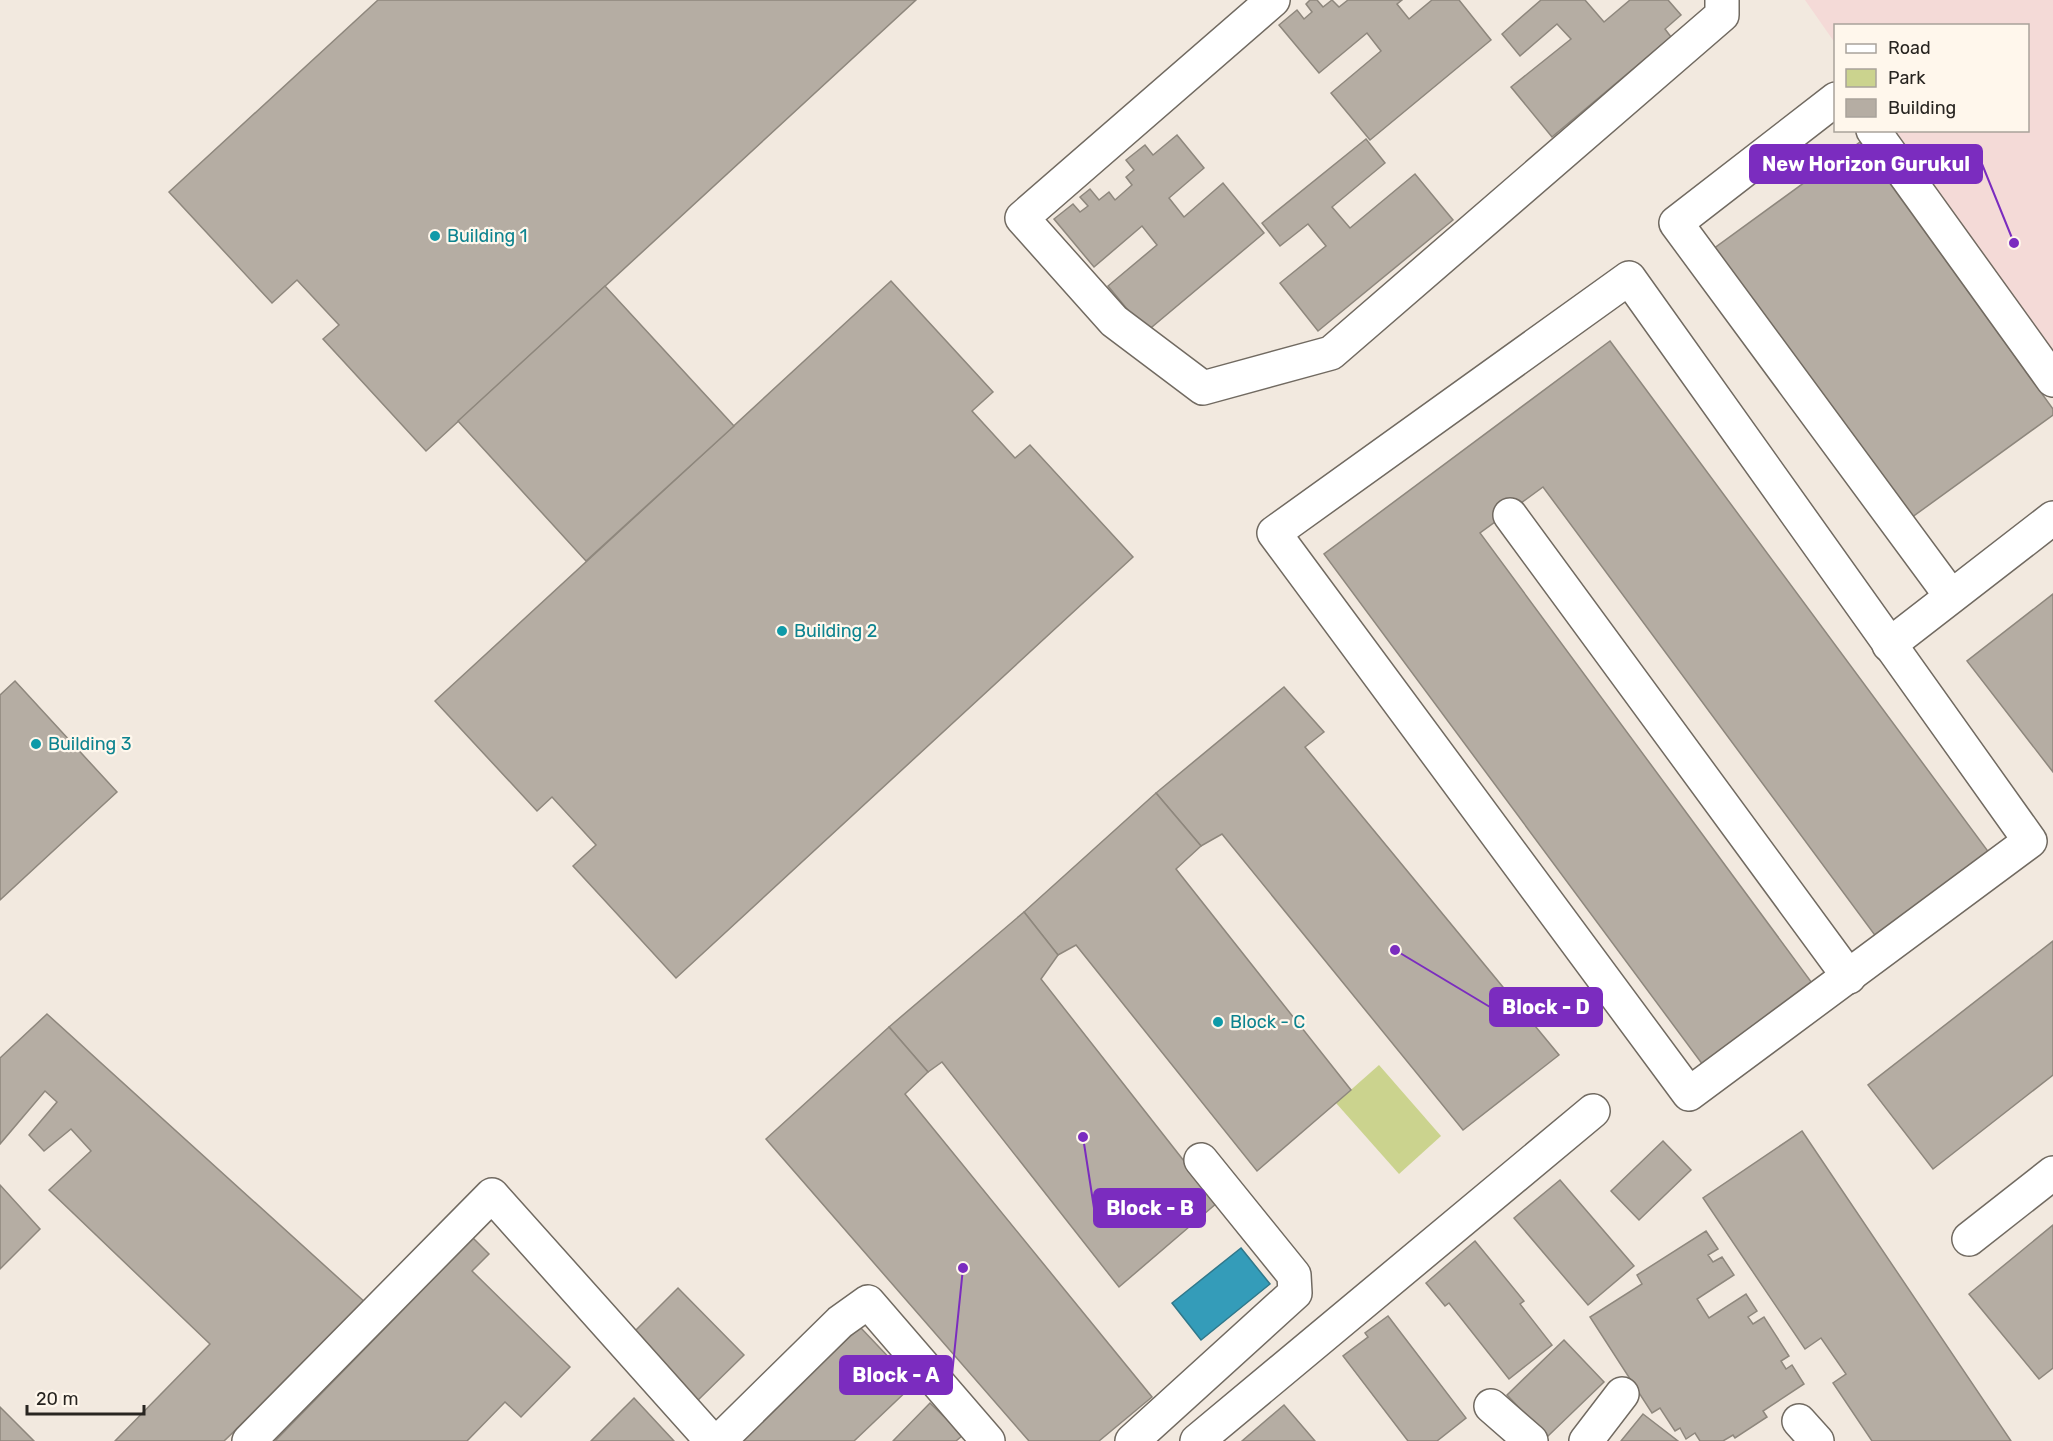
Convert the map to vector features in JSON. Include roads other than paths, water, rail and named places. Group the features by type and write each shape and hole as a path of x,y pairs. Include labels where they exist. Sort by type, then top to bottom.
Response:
{"street":[{"path":"1272,0 1022,218 1114,321 1203,388 1331,353 1722,15 1722,0"},
{"path":"1834,101 1676,223 1952,596"},
{"path":"1874,132 2053,380"},
{"path":"1629,278 2030,841 1849,977 1689,1094 1274,533 1629,278"},
{"path":"1510,515 1849,977"},
{"path":"1889,645 2053,518"},
{"path":"1197,1441 1593,1111"},
{"path":"1132,1441 1295,1293 1294,1275 1201,1160"},
{"path":"1970,1239 2053,1173"},
{"path":"249,1441 492,1195 712,1441"},
{"path":"719,1441 840,1322 874,1295 988,1441"},
{"path":"1586,1441 1622,1394"},
{"path":"1491,1406 1531,1441"}],"water":[{"path":"1241,1248 1270,1284 1201,1340 1172,1303"}],"place":[{"name":"Building 1","path":"435,236"},
{"name":"New Horizon Gurukul","path":"2014,243"},
{"name":"Building 2","path":"782,631"},
{"name":"Building 3","path":"36,744"},
{"name":"Block - D","path":"1395,950"},
{"name":"Block - C","path":"1218,1022"},
{"name":"Block - B","path":"1083,1137"},
{"name":"Block - A","path":"963,1268"}]}
